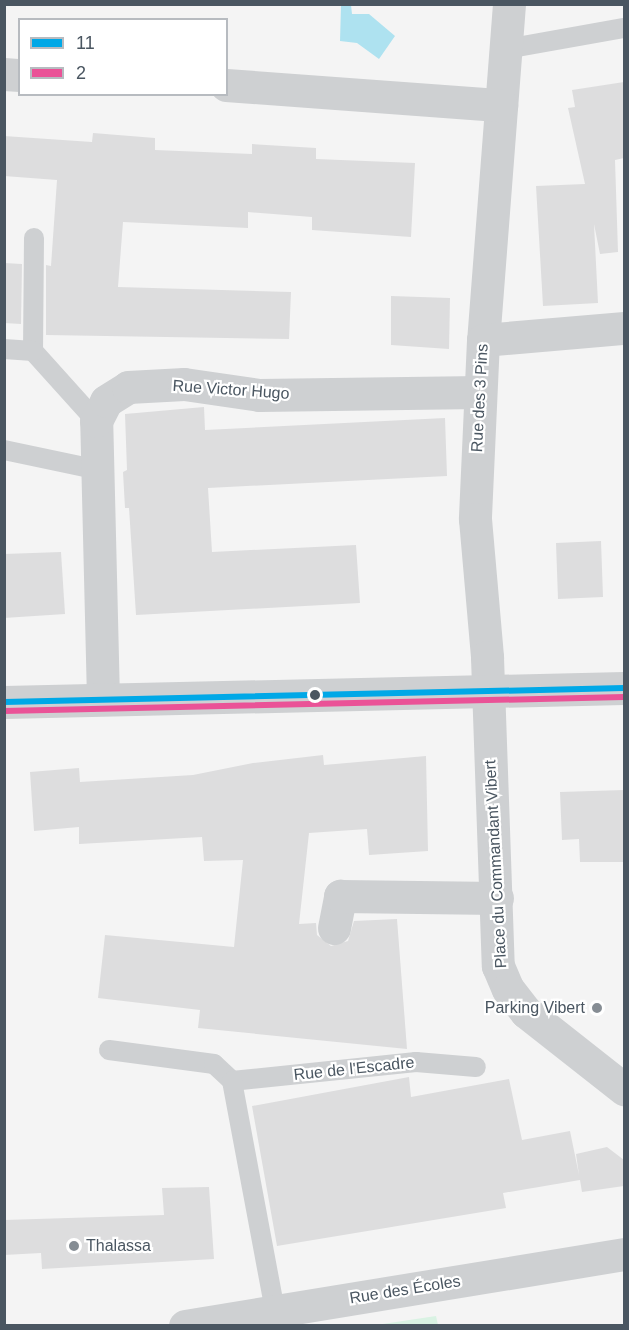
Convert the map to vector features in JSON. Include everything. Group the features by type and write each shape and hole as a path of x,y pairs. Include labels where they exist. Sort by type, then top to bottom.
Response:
{"street":[{"name":"Rue des 3 Pins","path":"488,691 475,519 483,340 509,4"},
{"path":"228,85 501,105"},
{"path":"483,340 624,328"},
{"name":"Rue Victor Hugo","path":"96,421 106,401 128,387 184,384 259,395 480,392"},
{"path":"96,421 103,699"},
{"path":"4,702 624,688"},
{"name":"Place du Commandant Vibert","path":"488,691 498,966 508,989 526,1011 624,1089"},
{"path":"334,928 340,896 497,898"},
{"name":"Rue des Écoles","path":"185,1326 624,1254"}],"lane":[{"path":"506,49 624,28"},
{"path":"34,238 33,351 96,421"},
{"path":"4,349 33,351"},
{"path":"4,450 99,470"},
{"path":"109,1050 214,1064 232,1081 274,1311"},
{"name":"Rue de l'Escadre","path":"232,1081 416,1062 476,1067"}],"green space":[{"path":"436,1316 438,1325 376,1325"}],"water":[{"path":"351,5 352,14 369,14 395,36 379,59 357,43 340,41 341,6"}],"building":[{"path":"624,82 624,158 615,160 618,252 600,254 594,224 598,303 543,306 536,186 585,184 568,108 575,107 572,90"},
{"path":"93,133 155,138 155,150 252,154 252,144 316,148 316,159 415,163 411,237 312,230 312,217 248,212 248,228 123,222 118,287 291,292 289,339 46,335 46,265 51,266 57,180 4,176 4,136 92,142"},
{"path":"4,263 22,264 21,324 4,323"},
{"path":"391,296 450,298 449,349 391,345"},
{"path":"204,407 205,430 445,418 447,476 208,488 212,552 356,545 360,603 136,615 129,508 125,508 123,472 127,470 125,414"},
{"path":"601,541 603,597 558,599 556,543"},
{"path":"61,552 65,614 4,618 4,554"},
{"path":"323,755 324,765 426,756 428,851 369,855 367,829 309,833 299,924 316,923 317,935 331,946 348,941 354,921 397,919 407,1049 198,1028 200,1010 98,998 105,935 234,947 243,860 204,861 202,837 79,844 79,827 34,831 30,772 79,768 80,782 193,775 253,763"},
{"path":"624,790 624,862 580,862 579,839 562,840 560,792"},
{"path":"409,1077 411,1097 509,1079 522,1140 570,1131 579,1175 576,1154 607,1147 624,1160 624,1186 582,1192 580,1180 503,1193 506,1208 277,1246 252,1106"},
{"path":"209,1187 214,1259 42,1269 41,1253 4,1255 4,1220 164,1215 162,1188"}],"transit line":[{"name":"11","path":"4,702 624,688"},
{"name":"2","path":"4,711 624,697"}],"place":[{"name":"Parking Vibert","path":"597,1008"},
{"name":"Thalassa","path":"74,1246"}]}
